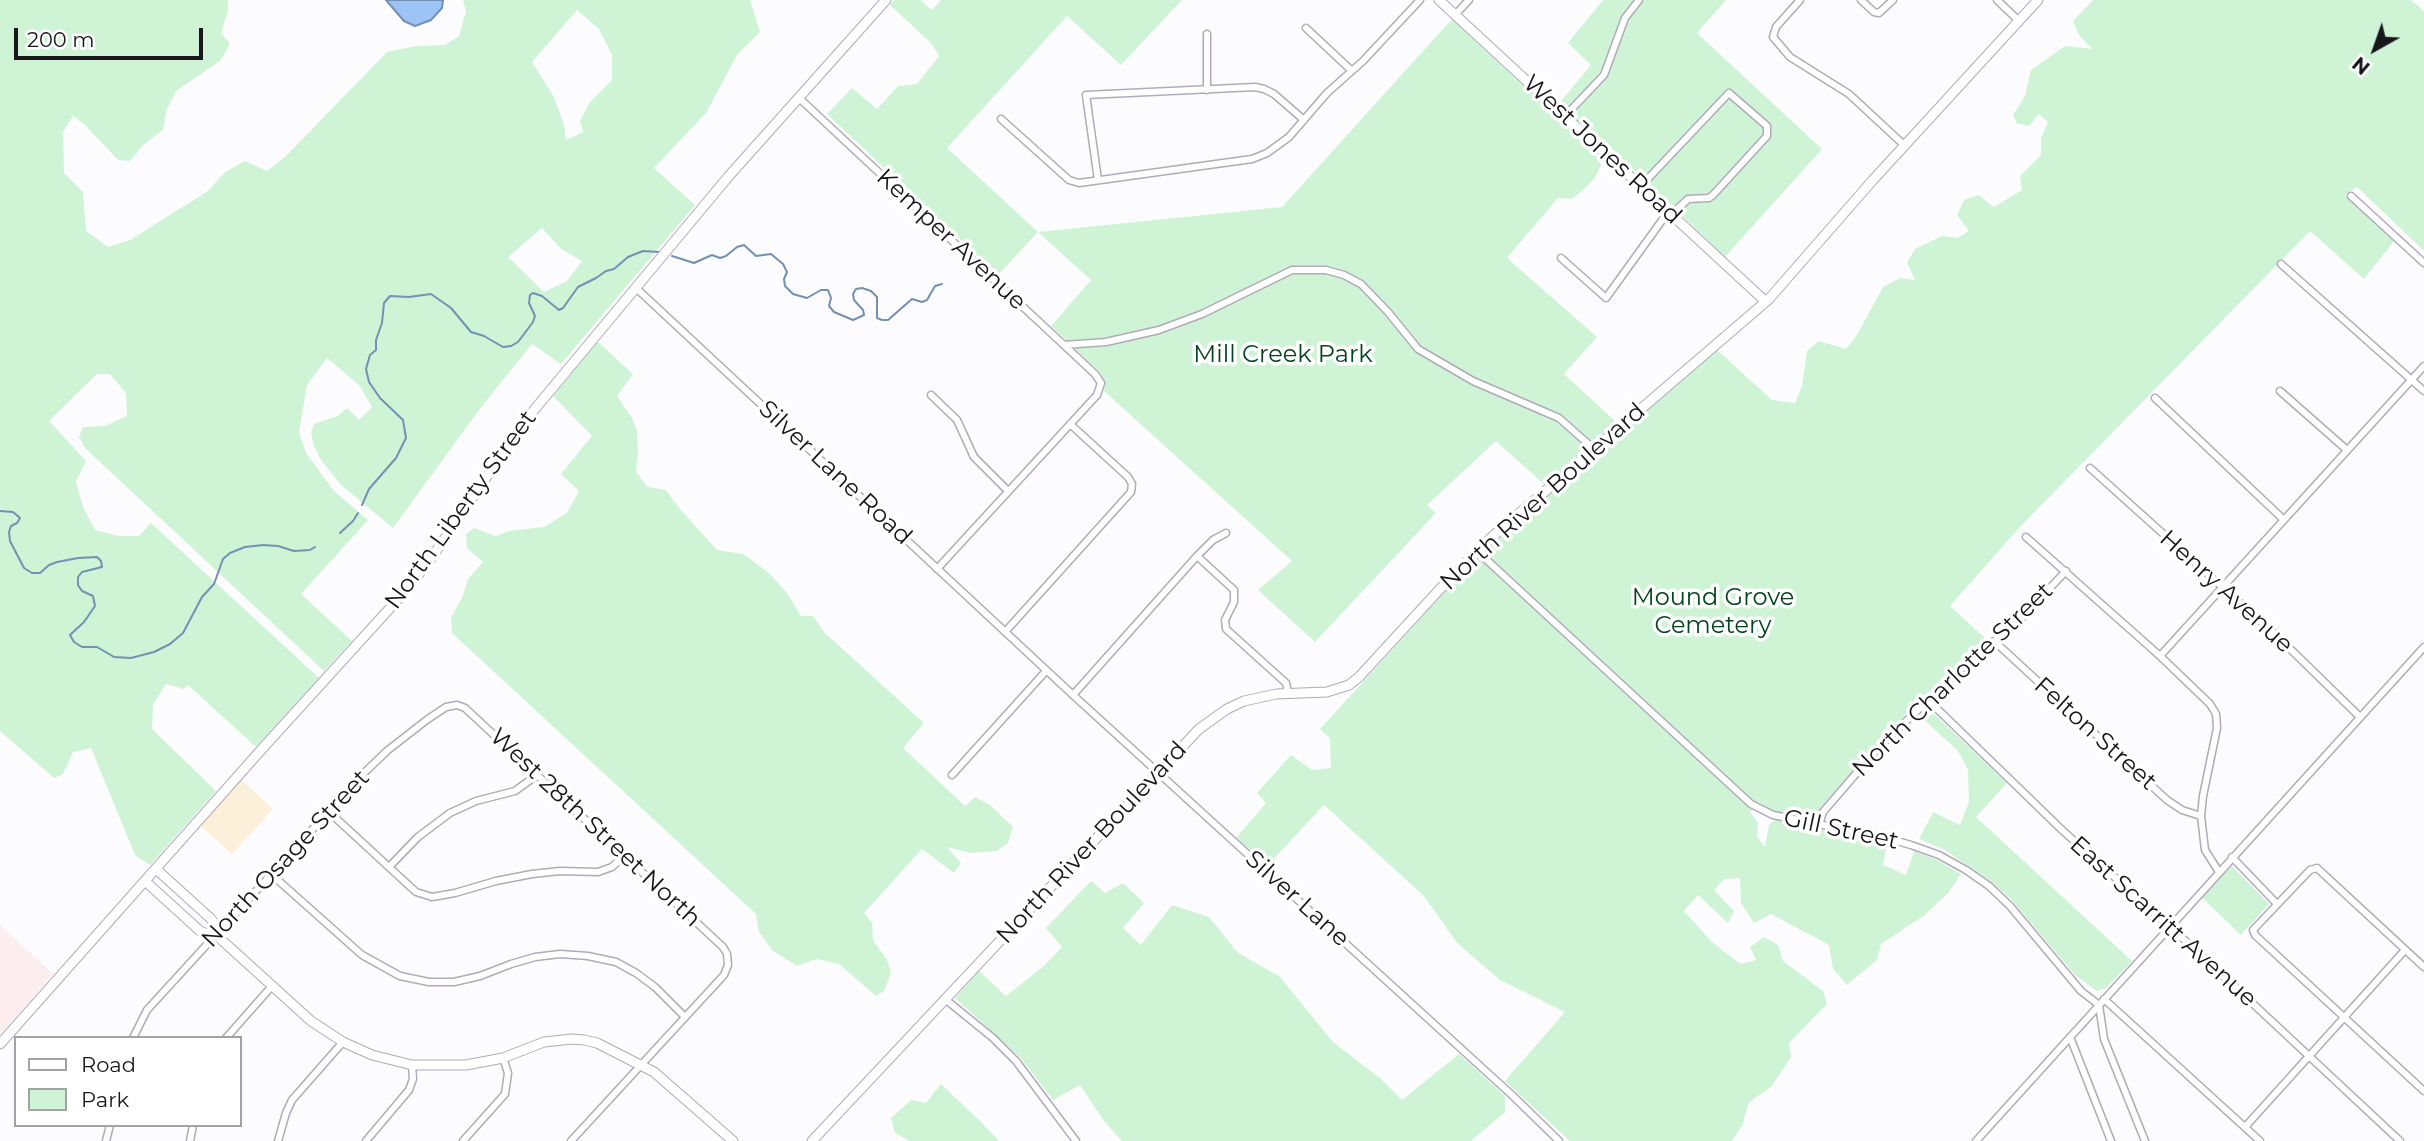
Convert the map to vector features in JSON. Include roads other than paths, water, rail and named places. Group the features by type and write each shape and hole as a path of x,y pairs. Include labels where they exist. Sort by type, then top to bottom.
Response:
{"main road":[{"name":"North Liberty Street","path":"0,1044 401,596 430,560 524,422 727,177 886,0"},
{"name":"West Jones Road","path":"1439,0 1765,301"},
{"name":"North River Boulevard","path":"812,1141 1199,729 1227,709 1262,695 1327,692 1349,685 1359,677 1477,551 1765,301 2038,0"},
{"path":"156,869 210,918 215,924 215,934"},
{"path":"145,881 200,931 215,934 310,1021 343,1042 372,1055 412,1065 466,1065 503,1058 544,1042 572,1039 597,1043 641,1065 667,1082 733,1141"}],"street":[{"path":"1001,120 1069,180 1079,183 1252,159 1279,145 1420,0"},
{"path":"1455,15 1469,0"},
{"path":"1566,116 1604,75 1625,18 1639,0"},
{"path":"1800,0 1776,26 1773,37 1790,57 1849,94 1904,145"},
{"path":"1861,0 1874,12 1879,13 1893,0"},
{"path":"1997,0 2018,20"},
{"path":"1306,28 1352,71"},
{"path":"1207,34 1207,90"},
{"path":"1098,180 1086,95 1264,89 1275,94 1304,120"},
{"path":"1561,258 1606,298 1651,233 1688,199 1709,198 1713,195 1767,136 1767,126 1729,93 1641,186"},
{"name":"Kemper Avenue","path":"798,97 1095,374 1100,385 1097,395 1070,424"},
{"path":"2351,196 2424,263"},
{"path":"2281,264 2424,391"},
{"path":"1064,345 1106,342 1159,330 1202,314 1292,270 1326,270 1361,284 1418,349 1473,381 1559,418 1594,449"},
{"name":"Silver Lane Road","path":"636,288 1034,659"},
{"path":"2160,656 2424,366"},
{"path":"2280,391 2347,450"},
{"path":"931,395 957,420 974,457 1008,491"},
{"path":"2155,398 2283,519"},
{"path":"937,569 1070,424 1128,477 1132,484 1131,492 1005,632"},
{"name":"Henry Avenue","path":"2090,468 2360,717"},
{"path":"1073,695 1197,556 1213,540 1226,533"},
{"path":"2026,537 2210,704 2216,716 2217,728 2201,816 2205,850 2218,872"},
{"name":"Gill Street","path":"1477,551 1751,804 1773,815 1911,845 1940,855 1989,886 2010,906 2081,991 2102,1002 2260,1141"},
{"path":"1197,556 1234,590 1234,602 1224,620 1226,629 1286,683 1288,693"},
{"name":"North Charlotte Street","path":"1819,824 1823,812 1879,747 1928,700 2018,622 2066,571"},
{"name":"Felton Street","path":"1994,641 2167,800 2182,810 2201,816"},
{"path":"1976,1141 2424,647"},
{"name":"Silver Lane","path":"1034,659 1559,1141"},
{"path":"952,775 1046,671"},
{"name":"East Scarritt Avenue","path":"1928,700 2062,830 2400,1141"},
{"name":"West 28th Street North","path":"460,706 723,947 728,965 724,975 685,1017"},
{"name":"North Osage Street","path":"134,1036 147,1010 328,811 388,750 446,707 460,706"},
{"path":"389,867 418,837 450,813 476,801 515,791 537,775"},
{"path":"328,811 416,892 432,897 532,874 560,871 598,872 612,867 625,855"},
{"path":"2232,858 2277,904"},
{"path":"2424,967 2317,868 2310,870 2253,930 2255,935 2424,1091"},
{"path":"271,874 362,955 400,976 429,982 454,982 535,957 560,954 616,962 636,973 654,988 685,1017 571,1141"},
{"path":"2245,1127 2404,950"},
{"path":"228,1036 272,986"},
{"path":"945,999 993,1038 1016,1061 1076,1141"},
{"path":"2102,1002 2104,1039 2145,1141"},
{"path":"2070,1037 2111,1141"},
{"path":"278,1141 292,1100 343,1042"},
{"path":"463,1141 505,1094 508,1073 503,1058"},
{"path":"366,1141 409,1090 413,1079 412,1065"}],"water":[{"path":"386,0 443,0 442,8 431,20 415,26 404,21"}],"waterway":[{"path":"672,256 694,263 712,255 720,258 726,256 744,245 756,256 771,254 783,264 787,272 785,286 793,294 807,298 821,290 828,290 831,298 829,306 834,312 853,320 864,315 854,300 856,289 871,291 877,297 877,318 888,320 912,299 922,302 927,300 935,286 942,284"},
{"path":"362,505 369,489 396,458 406,438 403,420 380,398 369,382 366,369 370,355 376,350 384,303 390,296 431,294 451,308 471,332 503,347 511,346 518,342 533,322 535,316 529,303 533,293 542,296 559,310 578,287 614,269 628,257 643,251 659,252"},
{"path":"0,511 13,512 20,518 11,526 10,541 24,568 32,573 40,573 57,562 78,558 97,557 101,561 102,567 82,572 78,577 78,585 82,591 93,596 95,606 84,622 70,635 74,642 82,647 97,647 114,657 131,658 154,652 183,633 202,597 214,584 223,559 230,553 245,547 263,545 294,551 315,547"},
{"path":"340,533 358,513"}],"park label":[{"name":"Mill Creek Park","path":"1283,355"},
{"name":"Mound Grove Cemetery","path":"1713,612"}]}
